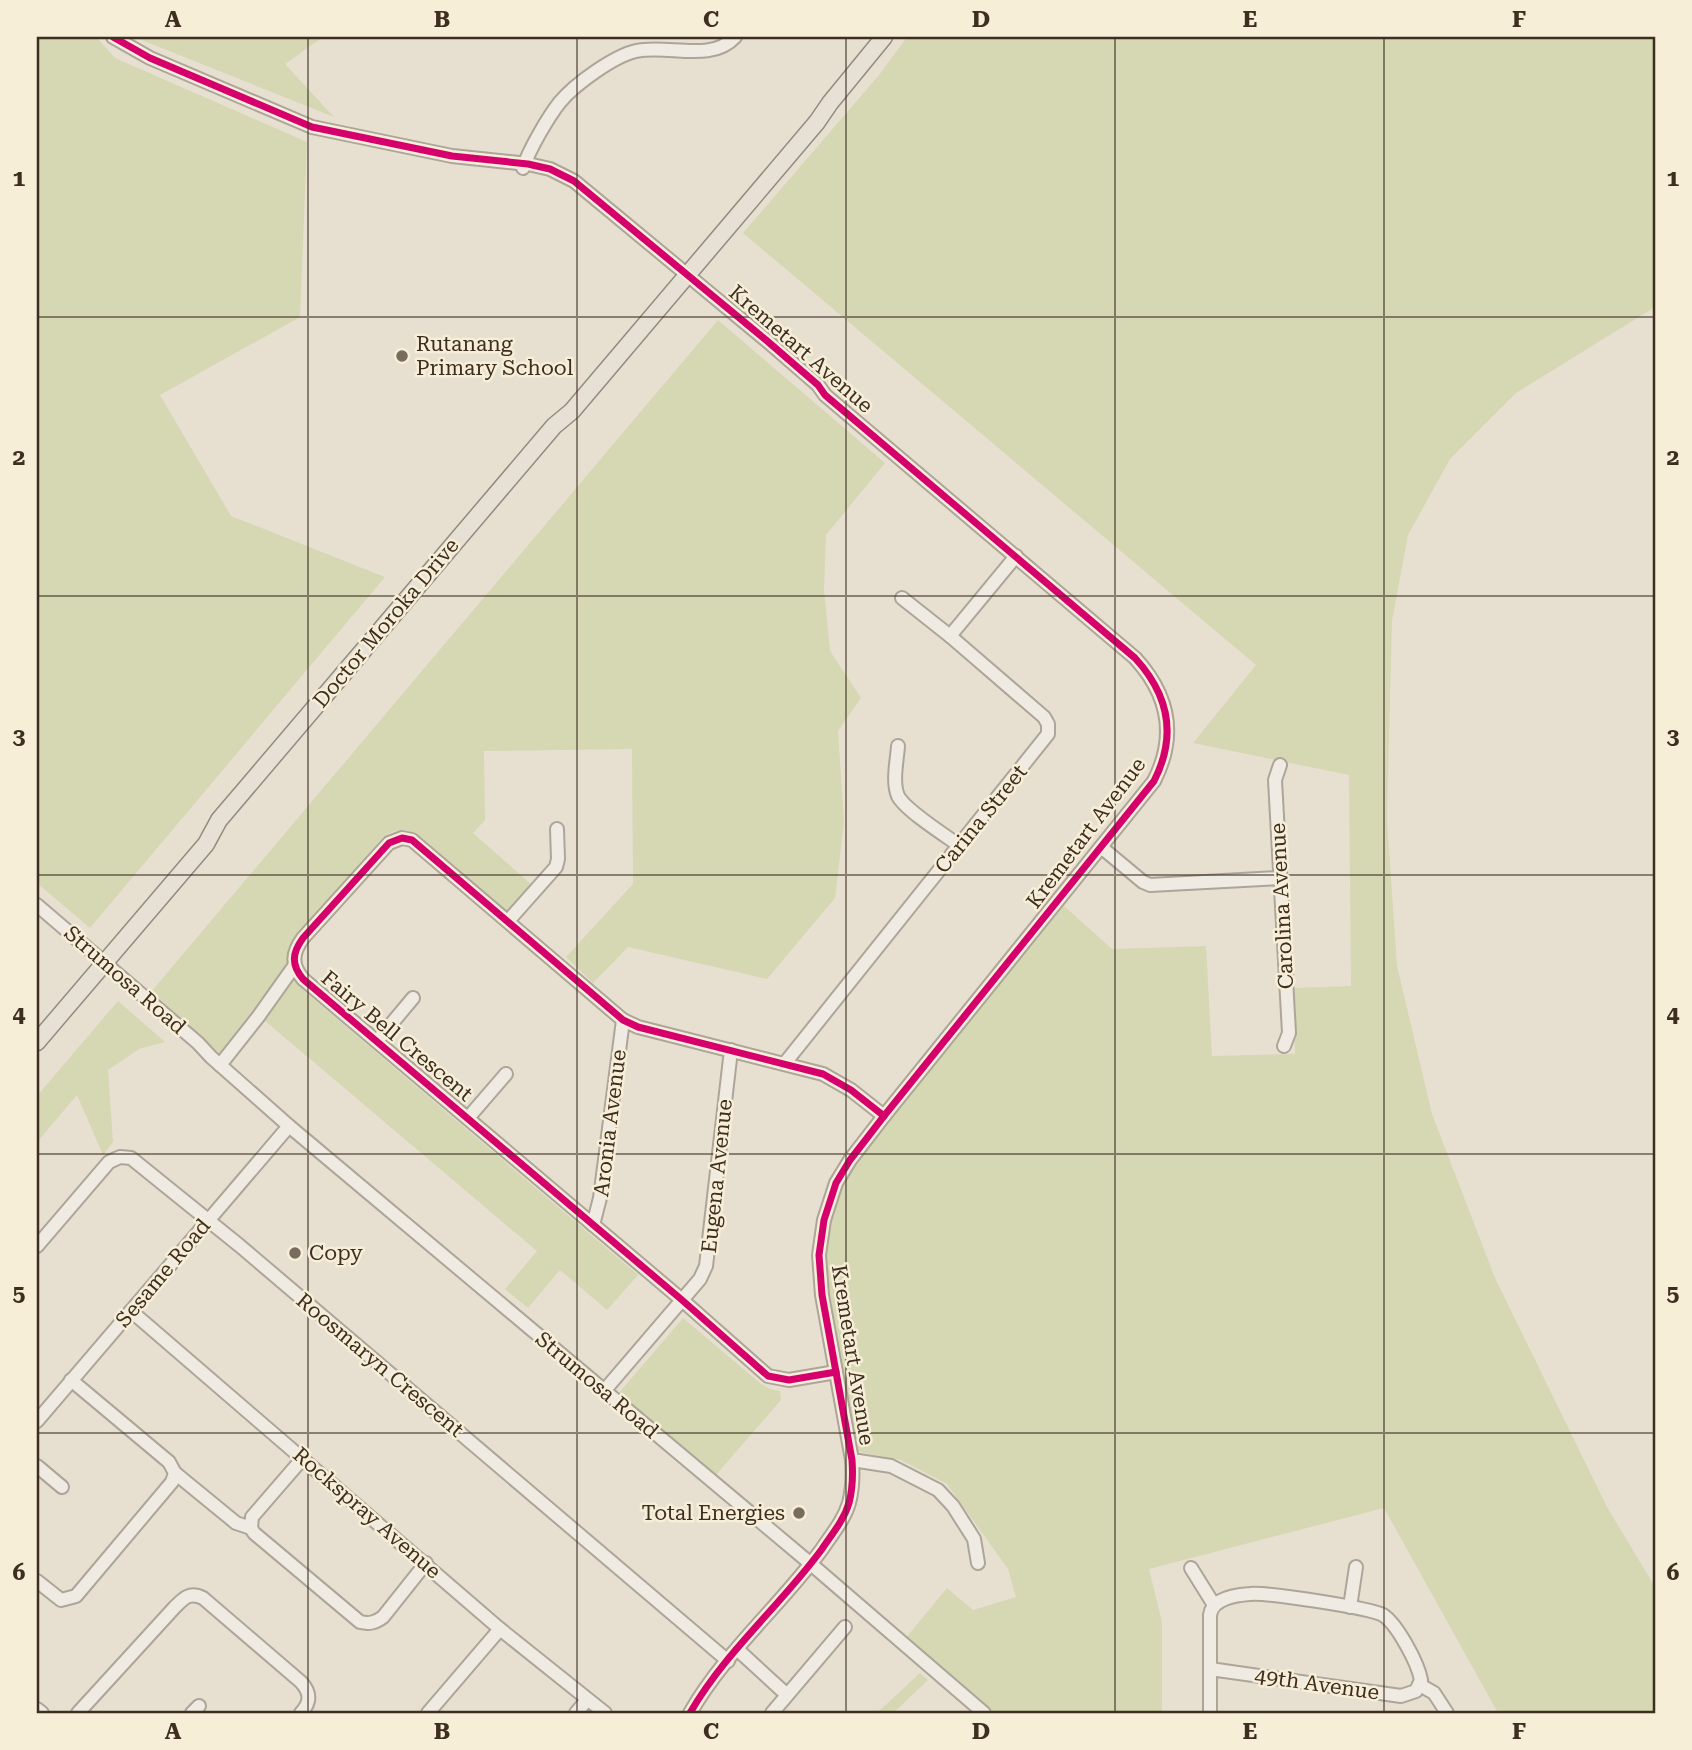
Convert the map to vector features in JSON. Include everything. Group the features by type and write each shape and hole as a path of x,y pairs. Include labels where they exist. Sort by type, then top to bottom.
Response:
{"main road":[{"name":"Doctor Moroka Drive","path":"37,1042 98,961 204,833 219,820 554,426 561,412 817,122 884,37"},
{"name":"Doctor Moroka Drive","path":"37,1028 98,961"}],"street":[{"name":"Kremetart Avenue","path":"113,37 150,58 313,127 452,156 520,165 569,186 815,382 825,395 1135,658 1150,675 1162,699 1168,732 1160,769 1154,781 884,1116 836,1183 824,1220 818,1269 852,1460 853,1477 849,1504 840,1524 811,1564 728,1661 690,1713"},
{"path":"520,165 553,112 569,94 604,66 621,56 662,43 710,51 729,43 735,37"},
{"path":"950,636 1016,556"},
{"name":"Carina Street","path":"785,1063 1047,737 1049,727 1044,717 902,598"},
{"path":"898,746 898,796 908,807 960,846"},
{"name":"Carolina Avenue","path":"1280,765 1275,780 1289,1033 1284,1046"},
{"path":"509,920 556,867 556,829"},
{"name":"Fairy Bell Crescent","path":"836,1372 789,1380 768,1376 303,979 295,965 295,952 303,938 390,843 396,839 408,839 420,845 623,1020 638,1027 785,1063 837,1080 884,1116"},
{"path":"1101,847 1150,885 1279,878"},
{"name":"Strumosa Road","path":"37,905 98,961"},
{"name":"Strumosa Road","path":"37,913 198,1043 289,1126 811,1564 984,1713"},
{"path":"216,1061 258,1017 295,965"},
{"path":"377,1041 413,998"},
{"name":"Aronia Avenue","path":"593,1225 600,1198 623,1020"},
{"name":"Eugena Avenue","path":"604,1391 700,1279 708,1258 731,1050"},
{"path":"468,1118 506,1074"},
{"name":"Sesame Road","path":"37,1421 289,1126"},
{"name":"Roosmaryn Crescent","path":"37,1245 109,1161 120,1157 131,1158 728,1661"},
{"name":"Rockspray Avenue","path":"131,1311 500,1629 606,1713"},
{"path":"71,1380 169,1462 175,1473 236,1523 251,1528 359,1622 373,1623 383,1617 426,1563"},
{"path":"251,1528 255,1513 303,1458"},
{"path":"852,1460 891,1466 939,1490 974,1539 978,1563"},
{"path":"37,1466 62,1487"},
{"path":"37,1581 61,1600 76,1596 172,1482 175,1473"},
{"path":"1191,1567 1214,1605"},
{"path":"1350,1607 1356,1567"},
{"path":"78,1713 174,1608 191,1594 202,1598 307,1688 308,1701 301,1713"},
{"path":"1210,1713 1210,1615 1214,1605 1251,1594 1350,1607 1383,1615 1392,1624 1417,1665 1420,1685 1434,1693 1447,1713"},
{"path":"772,1713 845,1627"},
{"path":"428,1713 500,1629"},
{"path":"738,1650 787,1695"},
{"name":"49th Avenue","path":"1210,1669 1401,1696 1416,1691 1420,1685"},
{"path":"576,1713 587,1700"},
{"path":"37,1709 41,1713"}],"green space":[{"path":"37,37 96,37 115,58 307,142 300,317 160,395 231,516 385,577 90,928 37,883"},
{"path":"134,37 323,37 285,64 334,117"},
{"path":"907,37 1655,37 1655,307 1516,393 1450,459 1408,535 1392,621 1387,819 1397,966 1432,1114 1495,1278 1607,1507 1655,1587 1655,1713 1498,1713 1384,1508 1149,1569 1162,1622 1162,1713 991,1713 905,1639 947,1588 973,1610 1016,1597 1008,1569 947,1484 901,1460 855,1451 823,1269 835,1202 855,1164 888,1118 1064,906 1112,949 1206,946 1212,1056 1295,1054 1293,988 1351,986 1349,775 1193,743 1256,665 743,233 879,75"},
{"path":"718,320 885,463 826,535 824,590 830,651 861,698 838,731 844,822 835,898 767,979 628,947 593,983 566,957 633,884 632,749 484,751 485,820 473,833 531,884 507,911 416,833 399,830 383,837 293,944 293,975 304,991 638,1275 607,1310 560,1270 528,1308 505,1289 537,1251 264,1020 229,1062 151,992"},
{"path":"118,1001 165,1042 139,1049 108,1070 113,1142 103,1155 77,1095 37,1142 37,1096"},
{"path":"683,1318 760,1383 780,1391 781,1400 715,1476 618,1394"},
{"path":"920,1673 928,1680 893,1713 877,1713"}],"cycle path":[{"path":"113,37 150,58 312,127 452,156 528,164 550,169 574,181 766,340 818,385 825,395 1135,658 1156,686 1162,701 1166,716 1166,748 1154,781 884,1116 836,1183 824,1220 819,1255 822,1295 852,1460 849,1503 841,1521 822,1549 736,1649 690,1713"},
{"path":"836,1372 789,1380 768,1376 303,979 296,969 295,954 303,938 389,843 402,838 412,840 623,1020 638,1027 823,1074 851,1090 884,1116"}],"place":[{"name":"Rutanang Primary School","path":"402,356"},
{"name":"Copy","path":"295,1253"},
{"name":"Total Energies","path":"799,1513"}]}
